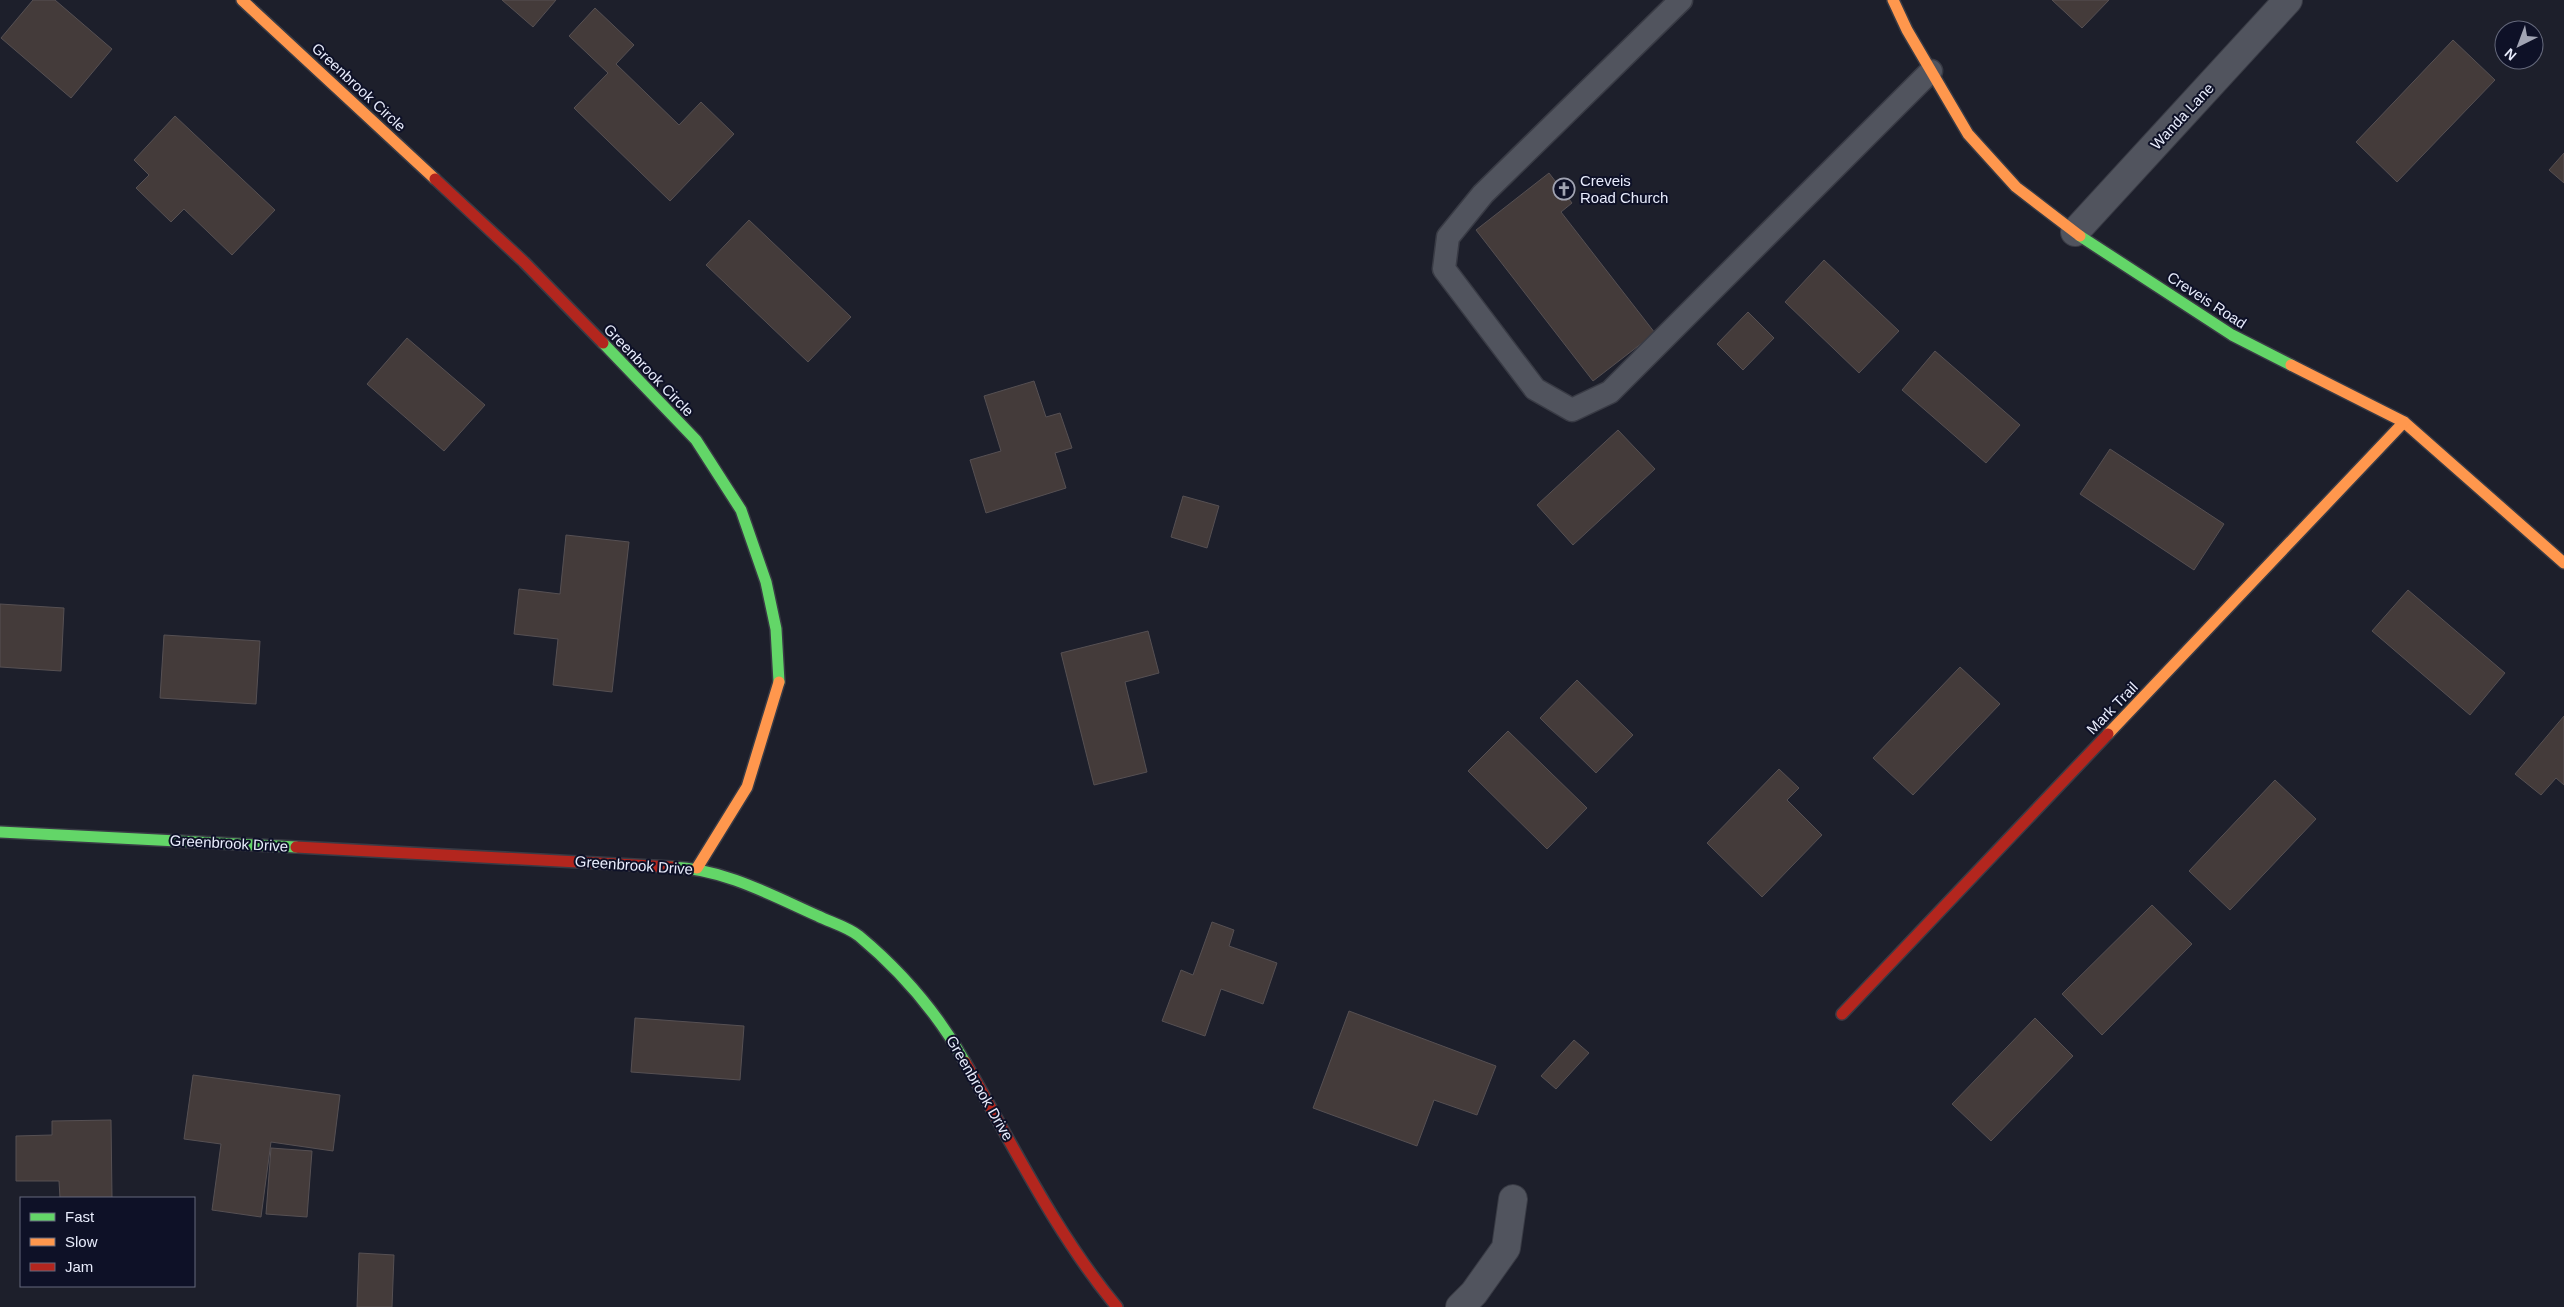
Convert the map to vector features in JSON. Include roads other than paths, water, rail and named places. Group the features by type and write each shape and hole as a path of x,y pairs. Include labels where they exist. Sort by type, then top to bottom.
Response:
{"street":[{"name":"Greenbrook Circle","path":"242,0 524,262 696,440 741,510 766,582 776,629 780,683 747,787 724,829 696,868"},
{"name":"Creveis Road","path":"1893,0 1907,30 1968,134 2016,187 2075,232 2232,335 2404,422 2564,563"},
{"name":"Wanda Lane","path":"2075,232 2288,0"},
{"name":"Mark Trail","path":"1842,1014 2404,422"},
{"name":"Greenbrook Drive","path":"0,832 696,868 752,886 857,934 908,981 949,1034 1056,1220 1091,1276 1117,1307"},
{"path":"1460,1307 1474,1293 1506,1248 1513,1199"}],"lane":[{"path":"1681,0 1483,194 1448,237 1444,269 1535,389 1572,410 1610,392 1931,71"}],"place":[{"name":"Creveis Road Church","path":"1564,189"}]}
